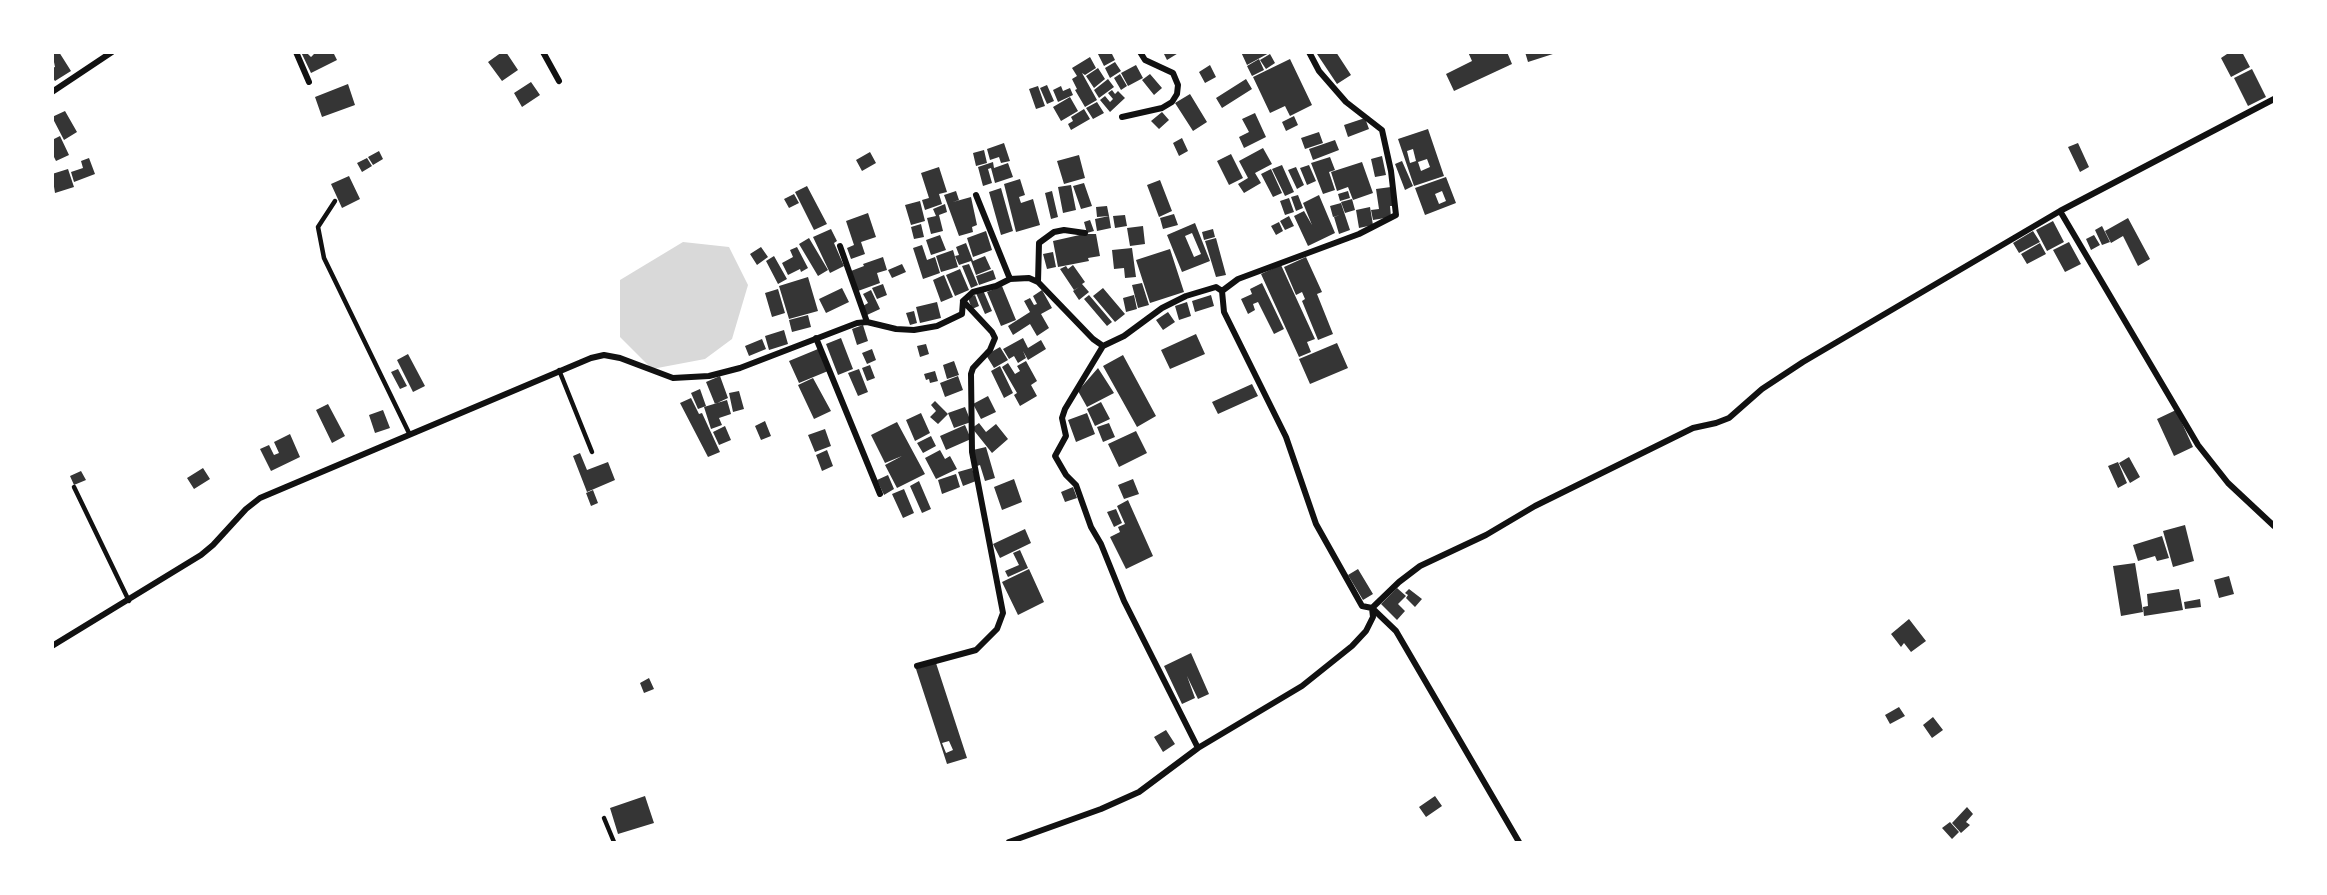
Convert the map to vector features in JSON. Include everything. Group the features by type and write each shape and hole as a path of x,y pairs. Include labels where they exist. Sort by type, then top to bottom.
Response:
{"street":[{"path":"52,92 112,52"},
{"path":"296,52 309,82"},
{"path":"543,52 559,81"},
{"path":"1122,117 1162,108 1172,102 1177,94 1178,85 1173,73 1144,60 1140,52"},
{"path":"1222,291 1238,279 1359,234 1396,215 1391,171 1382,130 1346,102 1319,71 1309,52"},
{"path":"1372,608 1420,566 1486,535 1535,506 1693,428 1729,418 1762,389 1803,362 2060,210 2274,99"},
{"path":"976,195 1010,279"},
{"path":"2060,210 2198,445 2228,483 2274,526"},
{"path":"1038,282 1040,243 1054,232 1064,230 1085,233"},
{"path":"840,246 867,322"},
{"path":"52,646 201,555 246,509 260,498 409,433 591,358 604,355 620,358 673,378 709,376 740,368 857,323 867,322 896,329 924,330 951,321 962,314 963,301 973,292 996,286 1010,279 1029,278 1038,282 1093,339 1103,346"},
{"path":"1198,748 1124,601 1101,544 1091,527 1076,485 1066,476 1055,456 1066,436 1062,418 1065,410 1103,346 1124,336 1162,308 1186,296 1216,287 1222,291"},
{"path":"1222,291 1224,312 1286,437 1316,524 1362,606 1372,608 1396,631 1519,843"},
{"path":"918,666 976,650 997,629 1003,613 972,452 971,374 973,368 994,344 995,338 963,301"},
{"path":"816,338 880,494"},
{"path":"1009,843 1121,801 1139,792 1198,748 1312,679 1352,646 1366,631 1373,617 1372,608"}],"lane":[{"path":"335,201 318,227 324,258 409,433"},
{"path":"559,370 592,452"},
{"path":"74,487 129,601"},
{"path":"604,818 614,843"}],"shaded area":[{"path":"683,242 729,247 748,285 732,339 705,359 652,369 620,337 620,280"}],"building":[{"path":"52,52 59,52 71,71 55,81 52,77 52,68 55,67"},
{"path":"301,52 306,52 311,57 314,54 312,52 333,52 337,60 311,73"},
{"path":"502,52 506,52 518,70 502,81 488,62"},
{"path":"1097,52 1111,52 1115,60 1104,66"},
{"path":"1163,52 1180,52 1167,60"},
{"path":"1241,52 1271,52 1247,65"},
{"path":"1336,52 1351,75 1337,84 1317,54"},
{"path":"1468,52 1507,52 1512,64 1454,91 1446,74 1472,61"},
{"path":"1525,52 1556,52 1556,53 1528,62"},
{"path":"2230,52 2242,52 2250,67 2231,77 2221,58"},
{"path":"1270,54 1275,63 1266,69 1260,60"},
{"path":"1090,57 1096,68 1085,75 1082,73 1097,100 1085,107 1075,90 1077,89 1072,79 1077,76 1072,68"},
{"path":"1259,59 1264,70 1252,76 1247,66"},
{"path":"1290,59 1312,105 1290,116 1285,106 1270,113 1253,77"},
{"path":"1115,62 1121,71 1110,78 1105,68"},
{"path":"1136,65 1143,78 1128,86 1121,73"},
{"path":"1210,65 1216,77 1205,83 1199,72"},
{"path":"1098,68 1105,79 1094,88 1086,76"},
{"path":"2252,69 2266,97 2248,106 2234,78"},
{"path":"1120,74 1127,86 1121,90 1114,78"},
{"path":"1150,74 1162,88 1154,95 1142,80"},
{"path":"1108,79 1114,87 1099,98 1094,90"},
{"path":"1246,79 1252,89 1222,108 1216,98"},
{"path":"531,82 540,95 522,107 514,93"},
{"path":"348,84 355,105 322,117 315,97"},
{"path":"1047,85 1054,101 1047,104 1040,88"},
{"path":"1038,86 1045,106 1036,109 1029,89"},
{"path":"1061,86 1063,91 1070,88 1073,95 1058,102 1053,90"},
{"path":"1112,90 1115,94 1118,91 1125,98 1110,112 1100,100 1105,96 1110,102 1113,99 1108,93"},
{"path":"1190,94 1207,122 1193,131 1175,103"},
{"path":"1070,97 1078,111 1061,121 1053,107"},
{"path":"1097,102 1104,113 1093,119 1086,108"},
{"path":"1084,109 1090,119 1071,130 1068,124 1073,121 1071,117"},
{"path":"65,111 77,132 64,140 52,117"},
{"path":"1162,112 1169,120 1159,129 1151,121"},
{"path":"1255,113 1266,137 1244,148 1239,137 1249,132 1242,119"},
{"path":"1294,116 1298,125 1286,131 1282,122"},
{"path":"1365,118 1369,129 1348,137 1344,125"},
{"path":"1428,129 1444,176 1414,186 1398,139","holes":["1413,149 1416,161 1410,163 1407,151","1427,159 1430,167 1421,171 1418,162"]},
{"path":"1319,132 1323,143 1305,149 1301,138"},
{"path":"60,136 69,155 56,161 52,153 52,140"},
{"path":"1182,138 1188,151 1179,156 1173,143"},
{"path":"1335,140 1339,150 1313,160 1309,149"},
{"path":"1004,143 1010,161 1001,163 999,157 990,160 987,149"},
{"path":"2078,143 2089,167 2080,172 2068,147"},
{"path":"1263,148 1272,164 1255,173 1261,183 1244,193 1238,184 1248,178 1239,161"},
{"path":"984,150 987,163 976,166 973,153"},
{"path":"379,151 383,159 373,165 368,157"},
{"path":"870,152 876,163 862,171 856,160"},
{"path":"1231,154 1243,178 1229,185 1217,161"},
{"path":"1079,155 1085,178 1064,184 1057,161"},
{"path":"1382,156 1386,175 1375,177 1371,159"},
{"path":"1330,157 1335,170 1329,172 1335,190 1323,194 1311,163"},
{"path":"89,158 95,174 74,182 71,172 83,168 81,161"},
{"path":"367,158 372,166 362,172 357,163"},
{"path":"1402,161 1413,186 1405,190 1395,164"},
{"path":"993,162 994,168 1008,163 1013,177 995,183 991,168 988,169 992,183 983,186 978,167"},
{"path":"1362,162 1373,193 1353,200 1348,187 1337,191 1331,172"},
{"path":"1282,165 1294,192 1285,196 1272,169"},
{"path":"1309,165 1316,181 1307,185 1300,168"},
{"path":"939,167 947,192 939,194 942,204 925,210 922,200 929,198 921,173"},
{"path":"1296,167 1304,185 1297,189 1288,170"},
{"path":"68,169 74,187 55,193 52,174"},
{"path":"1271,169 1282,193 1273,197 1261,174"},
{"path":"349,176 360,199 342,208 331,184"},
{"path":"1446,177 1456,203 1425,215 1415,188","holes":["1442,191 1446,201 1439,204 1435,194"]},
{"path":"1020,179 1025,195 1019,197 1021,203 1033,199 1040,225 1016,232 1004,184"},
{"path":"1160,180 1172,211 1159,217 1147,185"},
{"path":"1084,183 1092,206 1081,209 1073,186"},
{"path":"1071,185 1076,210 1063,213 1058,187"},
{"path":"807,186 827,224 814,230 795,192"},
{"path":"1391,187 1393,206 1390,206 1391,217 1373,220 1371,210 1379,209 1376,189"},
{"path":"1001,188 1013,231 1001,235 989,192"},
{"path":"956,191 959,200 953,202 971,197 977,225 972,227 973,232 959,236 944,195"},
{"path":"1052,191 1058,217 1051,219 1045,193"},
{"path":"1348,191 1350,198 1340,201 1338,194"},
{"path":"794,194 799,203 789,208 784,199"},
{"path":"1298,195 1303,208 1296,211 1291,197"},
{"path":"1319,195 1335,233 1308,246 1294,216 1304,211 1312,225 1303,203"},
{"path":"1289,198 1294,212 1285,215 1280,201"},
{"path":"1352,199 1355,210 1345,213 1341,202"},
{"path":"920,201 925,221 911,225 905,205"},
{"path":"1341,203 1350,230 1339,234 1334,217 1340,215 1333,217 1330,206"},
{"path":"945,204 947,212 939,215 943,231 931,234 927,218 936,216 933,209"},
{"path":"1107,206 1109,216 1097,217 1096,207"},
{"path":"1370,207 1373,225 1359,228 1356,210"},
{"path":"868,213 876,237 861,242 865,254 851,259 847,248 854,245 846,221"},
{"path":"1174,214 1178,225 1163,229 1160,218"},
{"path":"1125,215 1127,226 1115,228 1113,216"},
{"path":"1109,216 1111,228 1097,231 1095,219"},
{"path":"1289,216 1294,226 1285,230 1280,221"},
{"path":"2128,218 2150,259 2138,266 2123,236 2111,243 2105,231"},
{"path":"1090,220 1094,231 1087,233 1084,222"},
{"path":"2053,221 2064,242 2047,251 2036,230"},
{"path":"1279,222 1283,231 1276,235 1271,226"},
{"path":"1195,223 1210,261 1182,272 1167,235","holes":["1192,233 1201,254 1194,257 1185,236"]},
{"path":"921,224 924,237 914,239 911,227"},
{"path":"1143,226 1145,244 1130,246 1127,228"},
{"path":"2102,226 2110,242 2102,245 2095,230"},
{"path":"831,229 837,241 834,243 844,266 830,273 813,237"},
{"path":"1213,229 1215,237 1204,240 1202,232"},
{"path":"986,231 992,250 973,257 967,238"},
{"path":"2033,231 2040,242 2019,253 2013,243"},
{"path":"1084,234 1096,234 1100,256 1088,258 1089,261 1058,267 1053,241"},
{"path":"940,235 946,250 931,255 926,240"},
{"path":"2094,235 2100,245 2091,250 2086,239"},
{"path":"809,238 828,270 818,276 799,244"},
{"path":"1216,238 1226,275 1216,277 1205,241"},
{"path":"2069,242 2081,264 2065,272 2053,250"},
{"path":"966,243 973,261 985,256 991,269 976,275 971,261 959,265 955,256 959,255 956,247"},
{"path":"2040,243 2046,254 2027,264 2021,254"},
{"path":"922,245 927,260 935,257 940,273 923,279 913,248"},
{"path":"761,247 768,257 757,265 750,254"},
{"path":"797,247 808,268 788,275 782,263 793,257 790,250"},
{"path":"1132,248 1136,277 1125,278 1124,268 1114,269 1112,250"},
{"path":"1170,249 1184,292 1150,303 1136,260"},
{"path":"953,250 958,267 941,272 936,256"},
{"path":"1053,252 1056,267 1047,269 1043,254"},
{"path":"774,256 787,279 778,284 766,261"},
{"path":"883,257 887,270 877,273 880,283 858,291 851,271"},
{"path":"1306,257 1322,292 1317,294 1333,334 1318,340 1302,301 1305,299 1302,292 1296,295 1284,267"},
{"path":"902,264 906,272 892,278 888,270"},
{"path":"969,264 978,285 971,288 962,266"},
{"path":"1073,265 1085,282 1082,284 1089,292 1079,300 1073,291 1079,287 1074,290 1060,269 1066,266 1068,269"},
{"path":"1281,265 1315,339 1307,342 1311,352 1299,357 1261,274"},
{"path":"960,269 969,290 955,296 946,275"},
{"path":"993,270 996,279 979,285 976,276"},
{"path":"944,275 953,297 941,302 933,280"},
{"path":"808,277 818,311 789,319 779,286"},
{"path":"1142,283 1149,305 1138,308 1132,285"},
{"path":"1262,283 1284,329 1274,334 1258,302 1253,304 1255,310 1248,314 1241,299 1252,294 1250,289"},
{"path":"883,284 887,295 877,299 872,288"},
{"path":"1002,286 1016,320 1001,326 987,292"},
{"path":"842,288 849,302 826,313 819,299"},
{"path":"1103,288 1125,314 1115,322 1093,296"},
{"path":"778,289 785,313 772,317 765,293"},
{"path":"871,290 880,309 867,315 863,306 868,303 863,294"},
{"path":"983,290 992,311 985,314 976,293"},
{"path":"1042,290 1052,308 1041,314 1049,328 1037,336 1030,324 1013,335 1008,326 1030,312 1024,301 1030,298 1034,305 1037,304 1033,296"},
{"path":"975,295 979,306 972,309 968,298"},
{"path":"1089,295 1112,322 1107,326 1084,299"},
{"path":"1134,295 1137,309 1126,312 1123,298"},
{"path":"1211,295 1214,306 1195,312 1192,301"},
{"path":"937,302 941,318 920,323 916,307"},
{"path":"1187,302 1191,316 1179,320 1175,306"},
{"path":"914,311 917,323 910,325 906,313"},
{"path":"1168,312 1175,322 1163,330 1156,320"},
{"path":"808,315 811,327 792,332 789,320"},
{"path":"863,325 868,341 857,345 852,329"},
{"path":"784,330 788,344 769,350 765,336"},
{"path":"1196,334 1205,354 1170,369 1161,350"},
{"path":"841,338 853,369 838,375 826,344"},
{"path":"1023,338 1028,348 1041,340 1046,349 1028,360 1023,351 1026,358 1018,363 1014,356 1009,359 1003,349"},
{"path":"762,339 766,349 749,356 745,346"},
{"path":"1337,343 1348,368 1310,384 1299,359"},
{"path":"926,344 929,354 920,357 917,346"},
{"path":"1000,347 1008,360 994,368 986,355"},
{"path":"818,349 828,371 799,383 789,361"},
{"path":"872,349 876,360 867,364 862,353"},
{"path":"408,354 425,386 413,392 397,360"},
{"path":"1123,355 1156,416 1137,427 1103,366"},
{"path":"954,361 959,375 947,379 943,365"},
{"path":"1026,361 1037,381 1031,385 1037,396 1020,406 1014,395 1017,393 1002,367 1008,363 1015,374 1020,371 1017,366"},
{"path":"870,365 875,378 867,381 862,368"},
{"path":"1000,366 1013,393 1004,398 991,371"},
{"path":"1098,368 1114,393 1087,407 1078,391"},
{"path":"398,369 407,386 400,389 391,372"},
{"path":"859,369 868,392 858,396 848,373"},
{"path":"935,371 938,381 930,383 924,374"},
{"path":"720,376 728,398 715,404 706,382"},
{"path":"958,376 963,390 945,397 940,383"},
{"path":"813,378 831,411 814,419 798,385"},
{"path":"1252,384 1258,396 1218,414 1212,402"},
{"path":"700,389 706,406 698,409 691,393"},
{"path":"739,391 744,409 733,412 729,393"},
{"path":"988,396 996,412 981,419 973,404"},
{"path":"691,398 699,414 702,413 720,452 708,457 680,403"},
{"path":"727,400 731,414 719,418 722,425 711,429 704,407"},
{"path":"935,401 948,414 938,424 930,417 936,411 931,405"},
{"path":"1101,402 1110,419 1095,426 1087,409"},
{"path":"328,404 345,436 332,443 316,410"},
{"path":"965,407 971,422 954,428 948,413"},
{"path":"383,410 390,428 375,433 369,415"},
{"path":"2176,410 2193,447 2174,456 2157,419"},
{"path":"921,413 930,433 915,441 906,420"},
{"path":"1087,413 1095,434 1076,442 1068,420"},
{"path":"765,421 771,436 761,440 755,426"},
{"path":"897,422 925,474 897,488 885,465 902,456 885,463 871,435"},
{"path":"979,423 986,432 996,424 1008,439 992,453 972,428"},
{"path":"1109,423 1115,437 1103,442 1097,427"},
{"path":"965,425 971,439 946,450 940,436"},
{"path":"725,426 731,440 719,445 713,432"},
{"path":"825,429 831,446 815,452 808,435"},
{"path":"1136,431 1147,453 1119,467 1108,444"},
{"path":"290,434 300,457 271,471 260,449 269,445 274,455 279,453 274,442"},
{"path":"931,436 936,446 923,453 917,443"},
{"path":"986,447 995,478 985,481 980,465 977,466 973,450"},
{"path":"827,450 833,466 822,471 816,455"},
{"path":"940,450 945,459 950,456 957,469 936,479 925,458"},
{"path":"580,453 587,470 608,462 615,480 587,492 573,456"},
{"path":"2129,457 2140,477 2130,483 2119,463"},
{"path":"2118,462 2127,483 2118,488 2108,466"},
{"path":"203,468 210,479 194,489 187,478"},
{"path":"972,468 976,481 963,486 958,472"},
{"path":"81,471 86,480 74,485 70,476"},
{"path":"956,474 960,487 942,494 938,480"},
{"path":"888,475 894,489 884,495 877,480"},
{"path":"1014,479 1022,502 1002,510 994,487"},
{"path":"1133,479 1139,494 1124,499 1118,485"},
{"path":"919,481 931,509 922,513 910,486"},
{"path":"1073,487 1077,498 1065,502 1061,492"},
{"path":"904,489 914,513 903,518 892,494"},
{"path":"593,490 598,503 591,506 586,493"},
{"path":"1128,500 1153,556 1126,569 1110,537 1120,532 1118,527 1125,524 1117,506"},
{"path":"1116,509 1122,523 1114,527 1107,512"},
{"path":"2185,525 2194,561 2173,567 2163,531"},
{"path":"1025,529 1031,543 1000,558 993,544"},
{"path":"2162,536 2169,558 2157,561 2155,556 2138,561 2133,545"},
{"path":"1020,550 1028,568 1008,577 1005,571 1019,565 1013,553"},
{"path":"2135,563 2143,612 2121,616 2113,566"},
{"path":"1029,569 1044,602 1018,615 1002,582"},
{"path":"1358,569 1373,594 1363,600 1348,575"},
{"path":"2229,576 2234,594 2219,598 2214,580"},
{"path":"1397,588 1406,596 1398,604 1405,611 1397,620 1381,604"},
{"path":"1409,589 1422,599 1415,607 1406,598 1408,595 1405,593"},
{"path":"2179,589 2183,610 2144,616 2143,607 2148,606 2147,594"},
{"path":"2200,599 2201,607 2185,609 2184,602"},
{"path":"1909,619 1926,641 1911,652 1904,643 1901,647 1891,634"},
{"path":"1191,653 1209,694 1198,699 1187,676 1195,698 1182,704 1164,666"},
{"path":"936,663 967,758 947,764 916,669","holes":["949,741 953,750 946,753 942,743"]},
{"path":"649,678 654,689 644,693 640,683"},
{"path":"1899,707 1905,716 1890,724 1885,715"},
{"path":"1933,717 1943,730 1932,738 1923,725"},
{"path":"1166,730 1175,744 1163,752 1154,737"},
{"path":"645,796 654,823 618,834 610,808"},
{"path":"1435,796 1442,806 1426,817 1419,807"},
{"path":"1967,807 1973,814 1966,822 1970,825 1961,833 1952,823"},
{"path":"1950,822 1959,832 1952,839 1942,828"}]}
